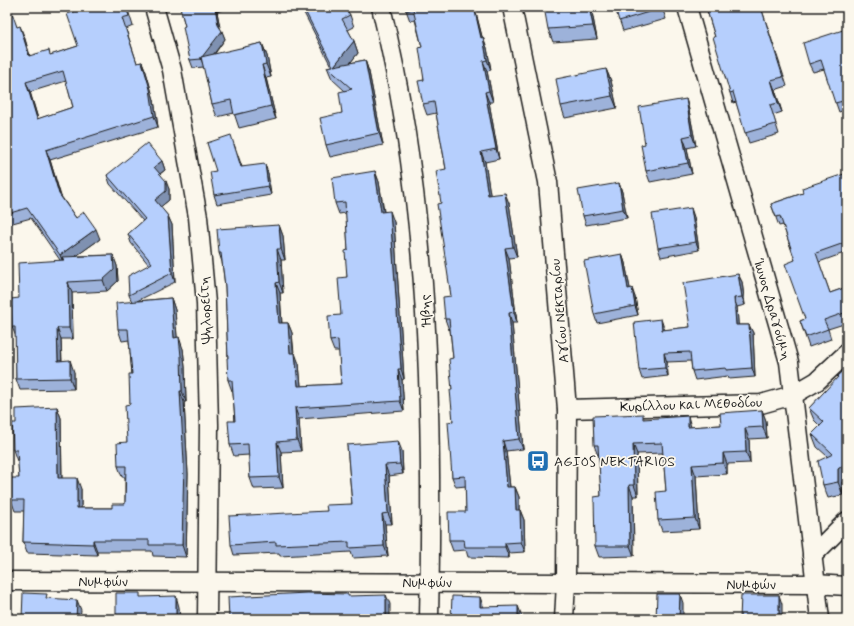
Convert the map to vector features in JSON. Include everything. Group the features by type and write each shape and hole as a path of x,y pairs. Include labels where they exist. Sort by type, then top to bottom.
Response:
{"street":[{"name":"Ψηλορείτη","path":"154,7 172,70 198,217 204,279 209,425 207,619"},
{"name":"Ήβης","path":"381,7 404,121 422,260 431,458 429,619"},
{"name":"Αγίου Νεκταρίου","path":"512,7 548,182 567,409 566,583 564,619"},
{"name":"Ίωνος Δραγούμη","path":"687,7 789,362 820,619"},
{"name":"Κυρίλλου και Μεθοδίου","path":"567,409 761,404 793,395 817,381 847,353"},
{"path":"812,556 847,521"},
{"name":"Νυμφών","path":"7,581 815,584 847,586"}],"building":[{"path":"7,7 10,7 17,27 20,26 29,56 49,50 50,55 78,46 67,14 77,11 76,7 126,7 129,16 122,18 137,63 142,62 150,89 154,116 46,150 59,194 76,218 84,212 96,229 60,255 27,208 7,214","holes":["63,71 73,107 37,119 26,82"]},
{"path":"180,7 215,7 218,25 222,31 201,59 190,60 183,27 185,26"},
{"path":"303,7 345,7 350,15 342,19 354,41 334,66 365,60 379,133 326,145 320,118 342,113 339,92 352,89 327,67 333,66"},
{"path":"405,7 474,7 481,38 483,37 487,60 483,61 489,91 485,92 496,149 481,152 488,195 505,193 513,247 505,248 514,312 509,313 519,439 503,441 507,487 515,487 516,510 520,510 521,542 505,543 505,547 465,547 464,540 449,540 448,512 466,512 465,476 452,477 448,422 453,421 449,359 453,358 449,319 445,319 443,297 451,296 437,204 441,203 436,171 446,169 434,102 423,104 418,81 424,80 419,48 422,47 413,9 406,11"},
{"path":"544,7 589,7 593,26 548,29"},
{"path":"615,7 662,7 662,8 619,21"},
{"path":"706,7 761,7 783,77 771,80 778,103 770,105 776,124 745,133 733,92 730,93 713,37 715,37"},
{"path":"846,29 847,100 835,103 821,60 809,64 803,43"},
{"path":"262,43 266,64 262,65 271,106 234,115 231,100 212,104 201,57"},
{"path":"606,69 612,96 561,106 556,79"},
{"path":"686,99 692,135 683,137 688,163 646,171 641,145 645,144 639,107"},
{"path":"231,135 241,167 265,164 268,186 214,195 210,172 216,171 207,143"},
{"path":"147,143 162,161 154,167 166,181 166,191 155,200 168,216 172,273 129,295 128,276 152,263 128,234 145,219 107,175"},
{"path":"375,171 381,212 390,211 401,369 398,369 400,401 295,408 297,440 277,442 279,477 250,478 248,444 230,445 228,421 235,421 232,380 228,380 225,286 221,253 219,253 217,229 279,225 281,249 277,249 279,282 276,283 279,323 288,323 290,353 295,353 298,386 341,384 338,340 330,341 328,316 341,315 338,278 347,277 345,251 348,250 345,202 335,203 332,178"},
{"path":"847,173 847,242 816,253 830,293 847,287 847,312 824,320 828,329 806,337 800,321 805,319 785,264 795,260 780,216 776,217 771,204 803,193 802,188"},
{"path":"619,183 623,209 583,216 578,190"},
{"path":"691,208 696,242 658,248 652,214"},
{"path":"622,254 628,289 632,288 635,306 594,314 584,261"},
{"path":"113,255 114,270 103,280 68,282 69,328 57,328 58,361 70,360 70,378 16,379 15,327 12,327 11,299 19,298 18,263 64,260 62,257"},
{"path":"738,274 742,297 734,298 736,325 749,325 752,368 726,370 726,368 692,371 690,352 664,353 665,368 639,370 634,322 661,319 662,330 690,327 683,283"},
{"path":"171,298 174,338 179,337 181,356 182,391 180,391 184,462 182,545 149,545 149,540 93,540 93,544 23,542 24,500 11,500 11,478 19,478 17,450 13,450 12,423 16,423 16,409 57,407 58,478 77,478 77,508 112,508 112,504 125,504 126,466 118,466 117,443 127,442 125,405 130,404 129,374 132,374 128,329 118,329 116,303"},
{"path":"847,367 847,462 838,469 838,482 823,485 818,461 833,454 812,434 824,422 809,408 838,377 837,376"},
{"path":"762,410 763,427 745,428 746,452 723,453 723,463 692,465 695,518 658,520 656,492 666,491 662,443 633,444 634,485 629,485 630,546 595,546 594,497 601,496 598,445 594,445 593,416 643,414 643,419 688,416 688,427 721,425 720,413"},
{"path":"398,441 400,464 385,465 388,513 382,514 384,546 349,548 349,542 276,545 276,542 231,545 229,516 327,511 326,505 352,504 347,445"},
{"path":"23,593 47,594 46,598 77,600 76,619 22,619"},
{"path":"116,593 140,593 140,597 176,596 176,619 116,619"},
{"path":"307,593 348,594 348,596 386,595 386,619 229,619 228,597"},
{"path":"657,594 680,594 679,619 656,619"},
{"path":"741,595 779,595 779,619 740,619"},
{"path":"452,596 480,597 480,607 518,606 518,619 451,619"}],"place":[{"name":"AGIOS NEKTARIOS","path":"538,461"}]}
